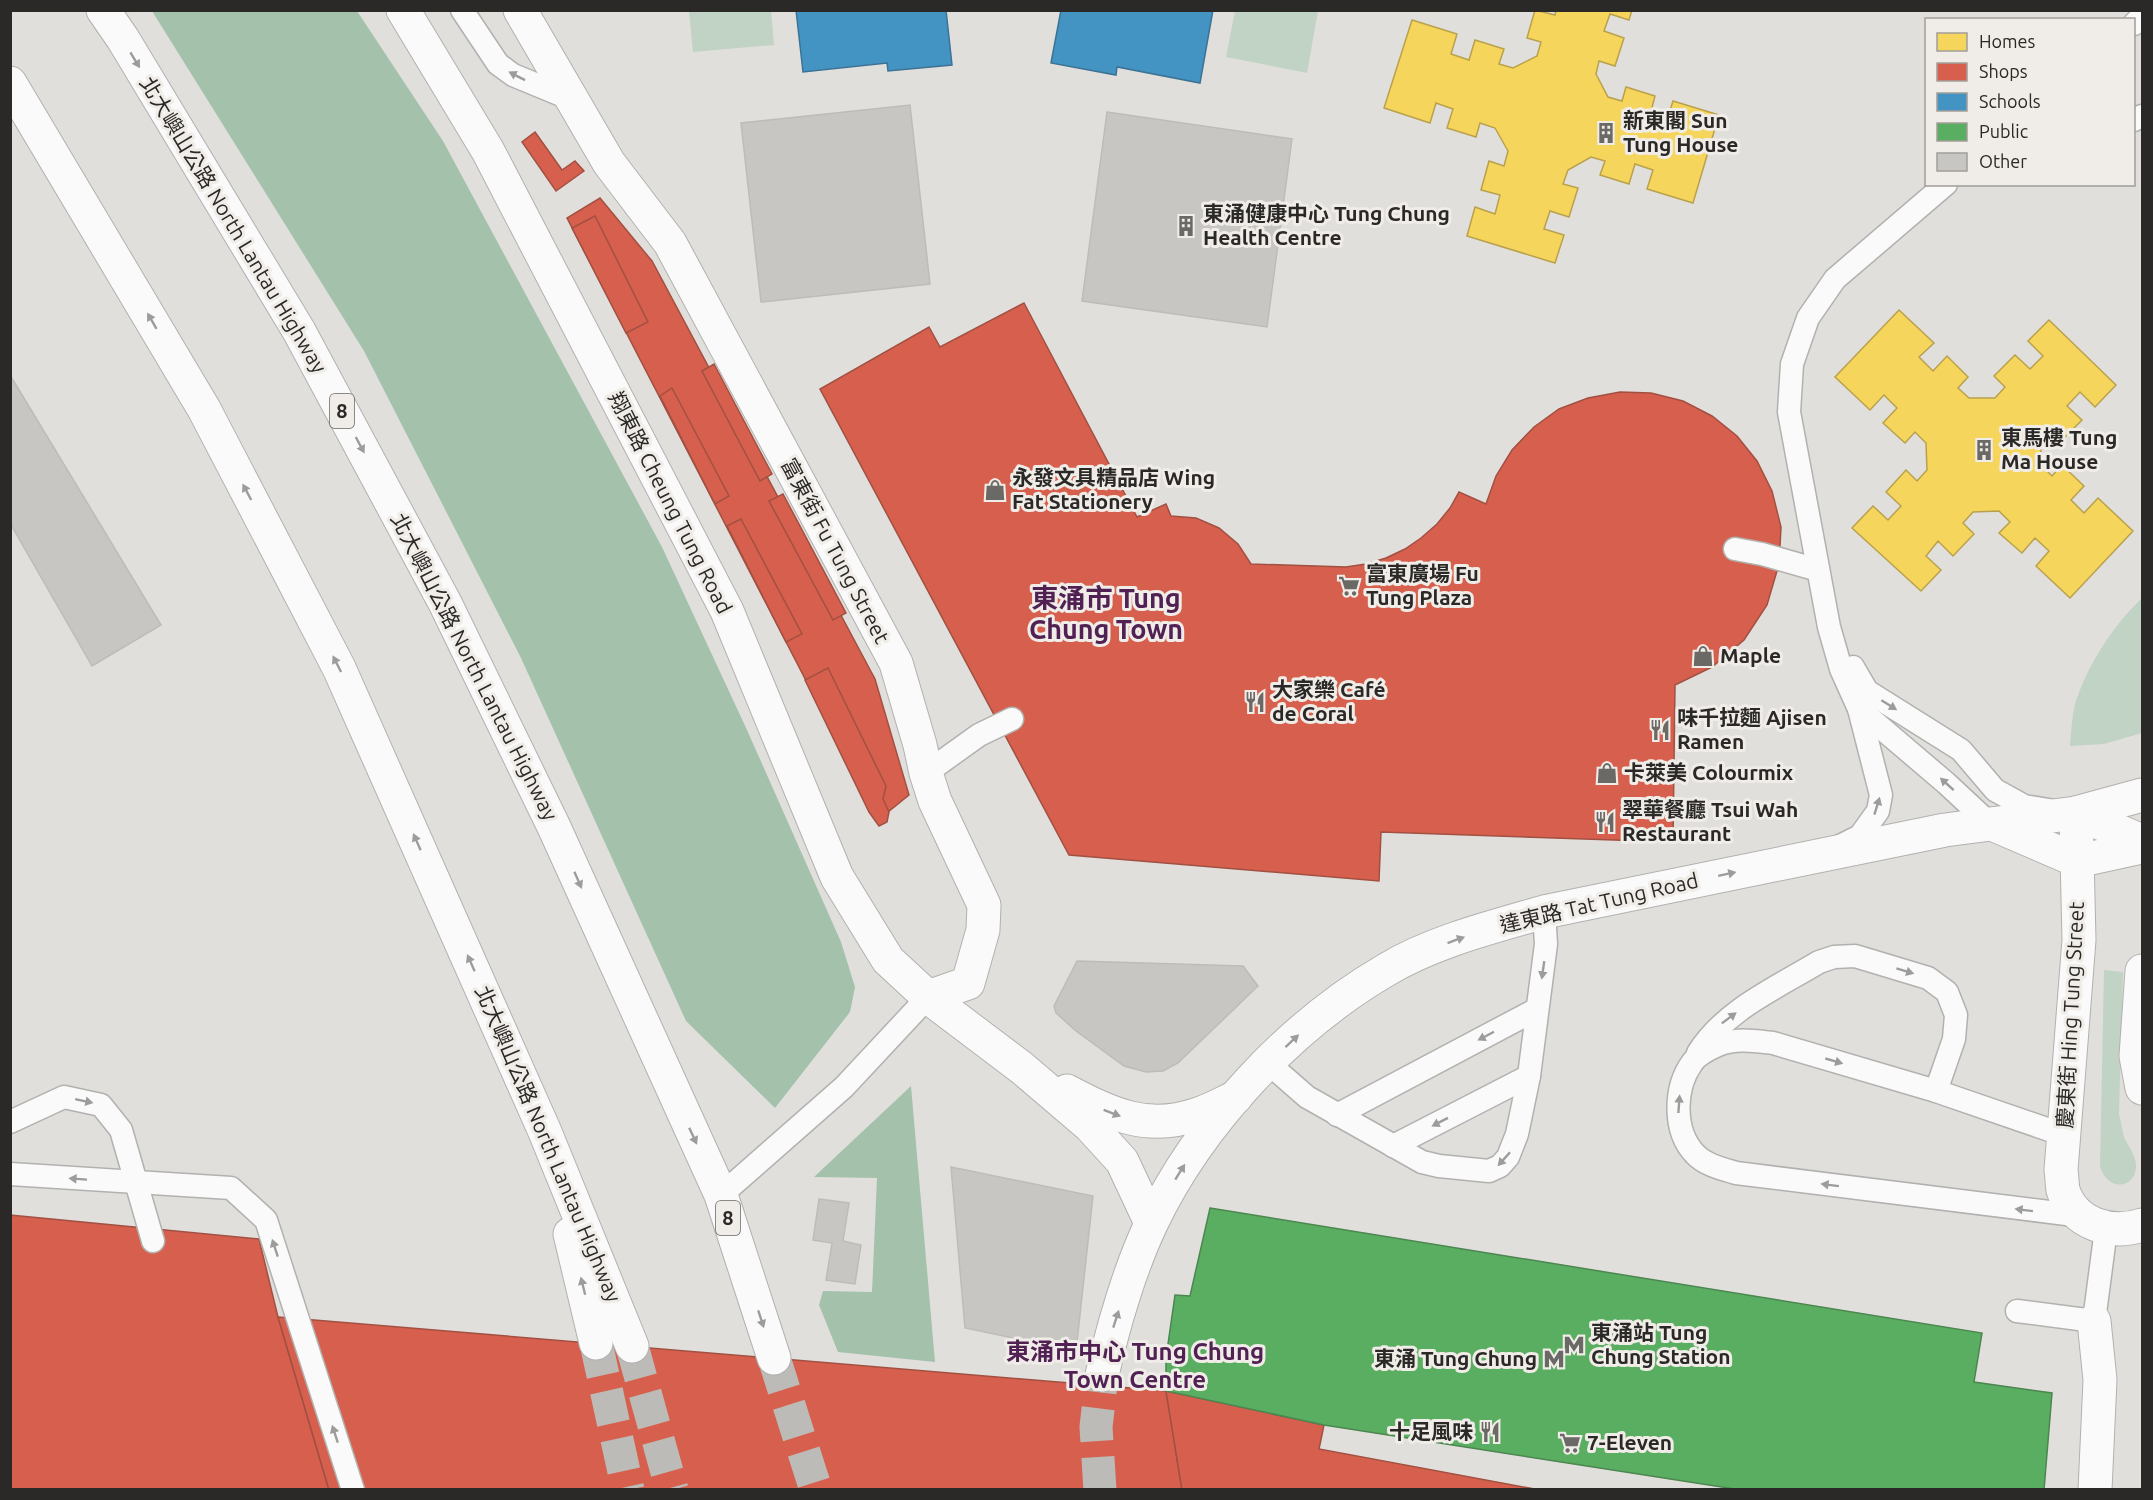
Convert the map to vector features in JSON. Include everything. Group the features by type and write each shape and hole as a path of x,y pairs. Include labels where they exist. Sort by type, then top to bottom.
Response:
{"main road":[{"name":"北大嶼山公路 North Lantau Highway","path":"103,10 123,39 300,331 445,603 554,827 721,1195 774,1358"},
{"name":"翔東路 Cheung Tung Road","path":"403,10 488,151 727,611 837,877 888,960 928,997"},
{"name":"富東街 Fu Tung Street","path":"520,10 609,163 670,243 896,663 935,801 984,905 983,930 968,983 928,997"},
{"name":"北大嶼山公路 North Lantau Highway","path":"10,83 204,409 339,668 544,1132 632,1346"},
{"name":"達東路 Tat Tung Road","path":"1102,1376 1113,1328 1130,1275 1151,1223 1179,1172 1236,1097 1268,1063 1311,1023 1347,995 1387,969 1421,953 1492,927 1544,912 1820,855 1990,824 2076,813 2142,795"},
{"path":"2076,813 2142,841"},
{"name":"慶東街 Hing Tung Street","path":"2076,813 2079,958 2061,1170 2064,1190 2074,1208 2094,1222"},
{"path":"1990,824 2078,861 2142,847"},
{"path":"2142,971 2136,1056 2142,1088"},
{"path":"928,997 1022,1068 1090,1126 1122,1161 1151,1223"},
{"path":"1022,1068 1102,1109 1139,1121 1163,1122 1197,1114 1236,1097"},
{"path":"544,1132 596,1343"},
{"path":"2094,1222 2128,1230 2142,1225"},
{"path":"2094,1321 2100,1380 2095,1490"}],"lane":[{"path":"462,10 498,64 513,75 571,99"},
{"path":"1820,855 1860,836 1878,811 1881,795 1859,709 1841,669 1829,627 1789,412 1792,364 1808,318 1835,279 1944,186"},
{"path":"1735,549 1818,570"},
{"path":"1829,627 1867,691 1961,750 1995,790 2024,806 2076,813"},
{"path":"1859,709 1947,783 1990,824"},
{"path":"926,773 979,735 1012,719"},
{"path":"1268,1063 1307,1097 1422,1162 1439,1166 1489,1170 1500,1166 1514,1145 1529,1076 1546,944 1544,912"},
{"path":"1936,1091 1954,1039 1956,1015 1947,992 1928,978 1855,956 1834,957 1819,962 1736,1012 1708,1036 1692,1062 1680,1091 1678,1111 1682,1130 1695,1155 1736,1173 2094,1222 2094,1321 2017,1311"},
{"path":"721,1195 844,1087 928,997"},
{"path":"1337,1115 1537,1009"},
{"path":"1692,1062 1705,1052 1733,1041 1750,1040 1773,1043 1936,1091 2064,1136"},
{"path":"1393,1146 1529,1076"},
{"path":"10,1122 64,1097 101,1105 120,1130 153,1241"},
{"path":"10,1174 231,1188 266,1220 353,1490"}],"green space":[{"path":"152,11 357,11 443,141 662,547 747,730 841,942 855,987 850,1012 775,1108 686,1021 521,658 364,351"},
{"path":"689,11 771,11 774,45 693,52"},
{"path":"1235,11 1318,11 1307,73 1226,57"},
{"path":"2142,598 2142,733 2104,744 2070,746 2072,719 2080,689 2102,647"},
{"path":"2104,970 2123,972 2119,1114 2124,1137 2134,1155 2136,1167 2131,1180 2120,1184 2114,1184 2108,1180 2100,1166"},
{"path":"911,1086 935,1362 838,1352 819,1305 823,1291 872,1292 877,1178 814,1177"}],"building: Homes":[{"name":"新東閣 Sun Tung House","path":"1535,10 1555,15 1556,10 1632,10 1629,20 1610,14 1604,31 1624,38 1615,66 1599,61 1596,74 1608,97 1622,101 1626,87 1655,96 1650,115 1667,120 1673,101 1719,115 1693,203 1647,189 1653,170 1635,164 1629,184 1600,175 1605,161 1591,157 1568,170 1563,184 1578,188 1569,217 1550,211 1544,229 1564,235 1555,263 1467,236 1475,207 1495,214 1500,195 1481,190 1489,161 1504,166 1508,151 1495,128 1480,123 1476,137 1447,128 1453,109 1436,103 1430,123 1384,108 1412,20 1457,34 1451,54 1469,60 1475,40 1504,49 1499,64 1513,68 1537,56 1541,42 1527,38"},
{"name":"東馬樓 Tung Ma House","path":"1899,310 1934,343 1919,357 1933,371 1947,356 1968,377 1958,388 1969,398 1995,398 2005,387 1994,376 2015,355 2030,369 2043,356 2028,341 2049,320 2116,385 2095,407 2080,392 2067,406 2082,420 2061,441 2050,430 2040,439 2042,466 2052,476 2062,465 2084,486 2071,500 2084,513 2098,498 2133,531 2070,598 2036,566 2049,551 2035,538 2022,553 1999,533 2010,522 1999,511 1973,512 1963,523 1974,534 1953,556 1938,541 1926,556 1941,570 1921,591 1852,528 1873,506 1888,520 1901,506 1886,492 1906,470 1917,481 1927,470 1926,443 1915,432 1905,443 1883,423 1897,408 1884,395 1870,410 1835,377"}],"building: Shops":[{"path":"535,132 562,170 575,161 584,171 556,191 522,142"},
{"path":"600,198 652,261 875,679 909,795 878,820 567,218"},
{"path":"595,216 648,322 626,333 572,228"},
{"name":"富東廣場 Fu Tung Plaza","path":"1024,303 1137,517 1166,504 1171,516 1196,518 1219,528 1238,544 1251,564 1346,567 1386,558 1405,549 1437,524 1459,492 1486,504 1496,476 1512,450 1534,427 1559,409 1588,398 1620,392 1651,393 1683,401 1712,416 1737,436 1757,461 1772,491 1781,527 1779,564 1767,605 1744,640 1712,667 1675,685 1673,842 1381,832 1379,881 1069,855 820,389 929,327 940,347"},
{"path":"714,364 772,474 760,481 702,371"},
{"path":"672,388 729,496 715,504 660,396"},
{"path":"783,494 846,613 833,620 769,501"},
{"path":"741,519 802,634 786,642 727,526"},
{"path":"828,668 886,786 883,799 889,812 887,822 879,826 869,812 805,680"},
{"path":"10,1215 259,1239 278,1317 329,1490 10,1490"},
{"path":"278,1317 1166,1391 1182,1490 329,1490"},
{"path":"1166,1391 1324,1425 1319,1449 1540,1490 1182,1490"}],"building: Schools":[{"path":"796,10 946,10 952,65 888,71 887,63 803,72"},
{"path":"1061,10 1213,10 1200,83 1117,67 1116,75 1051,63"}],"building: Public":[{"name":"東涌站 Tung Chung Station","path":"1210,1208 1982,1333 1974,1382 2052,1393 2044,1490 1741,1490 1324,1425 1166,1391 1166,1358 1175,1295 1190,1296"}],"building: Other":[{"path":"910,105 930,284 761,302 741,123"},
{"name":"東涌健康中心 Tung Chung Health Centre","path":"1107,112 1292,139 1267,327 1082,301"},
{"path":"10,375 161,625 92,666 10,523"},
{"path":"1077,961 1243,966 1258,986 1178,1063 1163,1071 1146,1072 1124,1066 1076,1031 1056,1013 1054,1006"},
{"path":"951,1167 1093,1196 1076,1351 965,1328"},
{"path":"819,1199 849,1203 843,1241 861,1245 855,1284 826,1280 832,1243 813,1240"}],"tunnel":[{"path":"596,1343 628,1490"},
{"path":"632,1346 672,1490"},
{"path":"774,1358 816,1490"},
{"path":"1100,1490 1096,1427 1102,1375"}],"place":[{"name":"新東閣 Sun Tung House","path":"1606,133"},
{"name":"東涌健康中心 Tung Chung Health Centre","path":"1186,226"},
{"name":"東馬樓 Tung Ma House","path":"1984,450"},
{"name":"永發文具精品店 Wing Fat Stationery","path":"995,490"},
{"name":"富東廣場 Fu Tung Plaza","path":"1349,586"},
{"name":"Maple","path":"1703,656"},
{"name":"大家樂 Café de Coral","path":"1255,702"},
{"name":"味千拉麵 Ajisen Ramen","path":"1660,730"},
{"name":"卡萊美 Colourmix","path":"1607,773"},
{"name":"翠華餐廳 Tsui Wah Restaurant","path":"1605,822"},
{"name":"東涌站 Tung Chung Station","path":"1574,1345"},
{"name":"東涌 Tung Chung","path":"1554,1359"},
{"name":"十足風味","path":"1490,1432"},
{"name":"7-Eleven","path":"1570,1443"}],"district":[{"name":"東涌市 Tung Chung Town","path":"1106,614"},
{"name":"東涌市中心 Tung Chung Town Centre","path":"1135,1366"}]}
